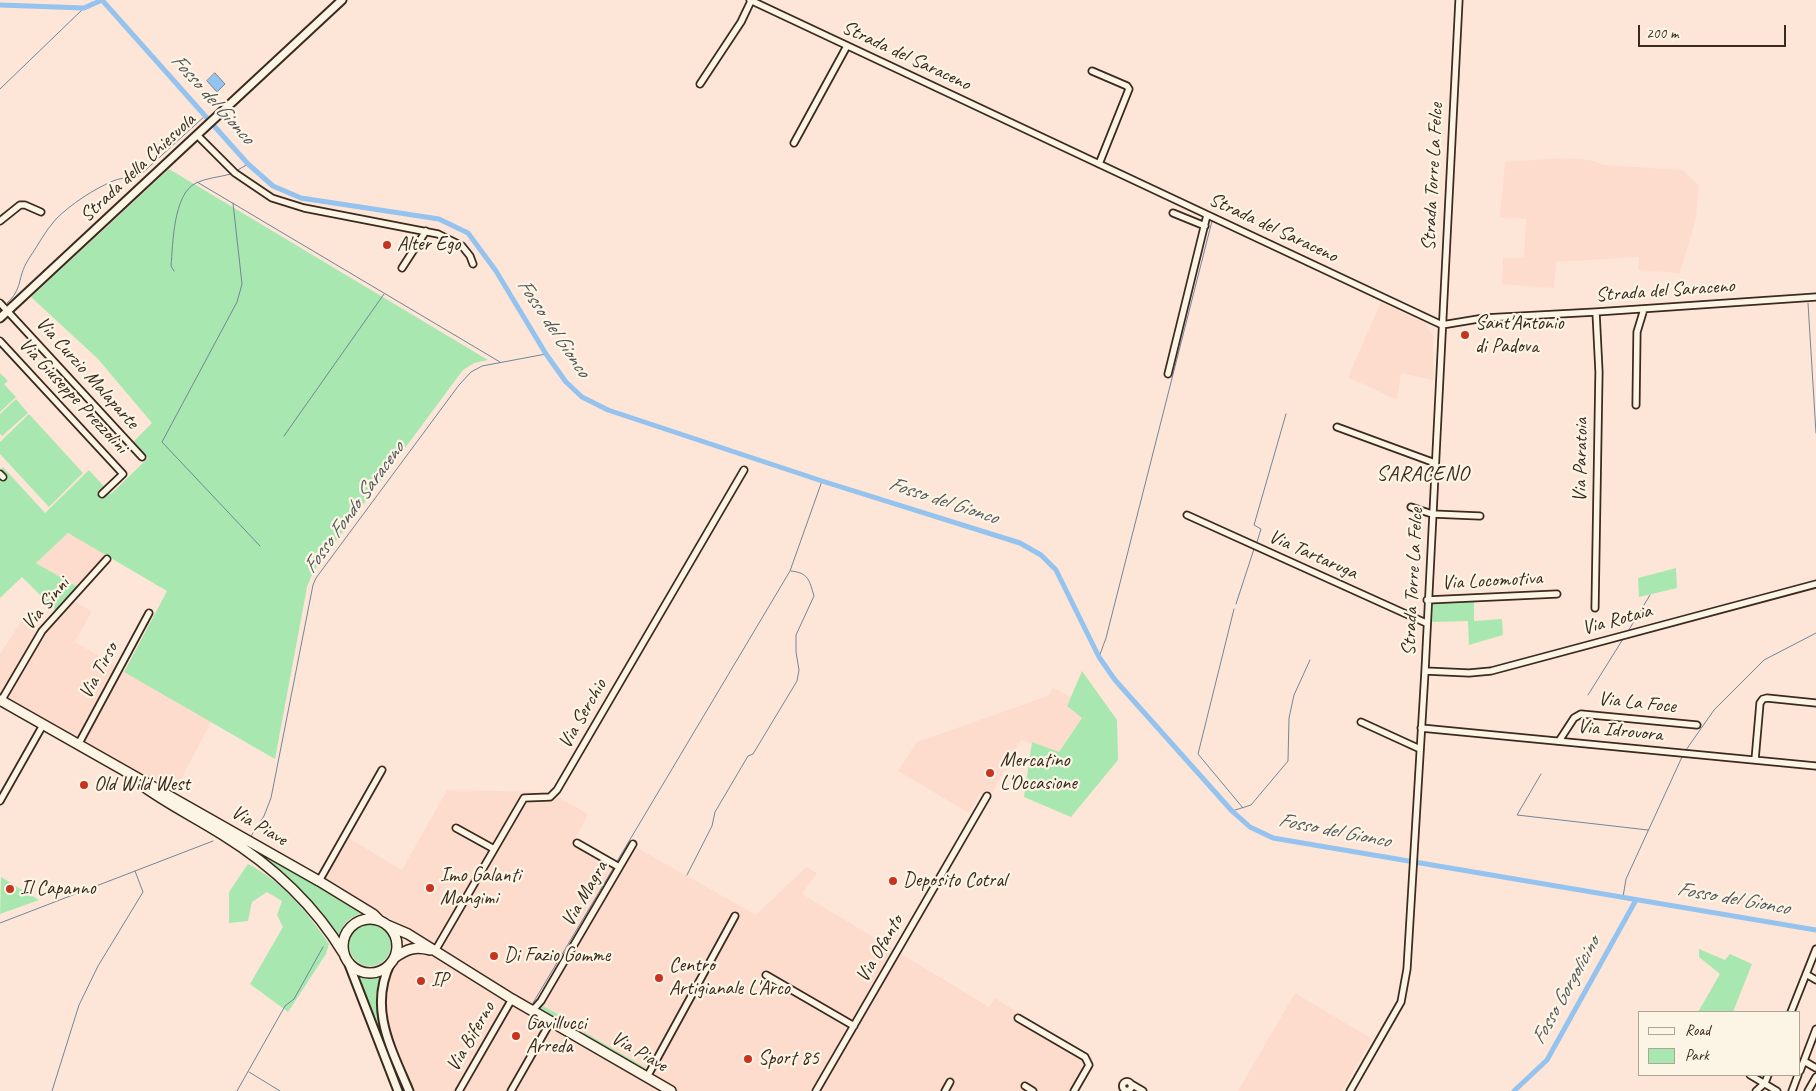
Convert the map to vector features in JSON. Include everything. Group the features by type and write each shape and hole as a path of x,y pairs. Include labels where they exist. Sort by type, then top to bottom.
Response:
{"main road":[{"name":"Via Piave","path":"1,700 319,881 373,914 383,923 408,934 512,999 671,1091"},
{"name":"Via Piave","path":"116,767 150,791 229,838 274,872 312,908 329,930 346,958"},
{"path":"372,919 383,923 395,937 396,951 392,960 378,972 362,972 346,958 343,945 344,937 348,929 363,920 372,919"},
{"name":"Via Piave","path":"392,960 409,949 415,948 435,952"}],"street":[{"name":"Strada della Chiesuola","path":"0,318 342,0"},
{"name":"Strada del Saraceno","path":"750,0 1442,325 1484,318 1816,297"},
{"path":"700,84 741,22 750,0"},
{"name":"Strada Torre La Felce","path":"1350,1091 1401,1002 1408,969 1459,0"},
{"path":"794,143 847,46"},
{"path":"1092,71 1128,86 1129,89 1099,164"},
{"path":"197,135 238,176 261,192 277,200 310,210 444,236 466,250 474,264"},
{"path":"0,221 20,205 25,205 41,212"},
{"path":"1174,213 1205,226"},
{"path":"1168,374 1207,215"},
{"path":"402,268 426,231"},
{"name":"Via Curzio Malaparte","path":"0,303 142,458"},
{"path":"1636,405 1637,332 1644,309"},
{"name":"Via Paratoia","path":"1595,608 1599,372 1596,312"},
{"name":"Via Giuseppe Prezzolini","path":"0,341 123,474 102,494"},
{"path":"1337,427 1435,464"},
{"name":"Via Serchio","path":"435,952 524,798 550,797 557,790 744,470"},
{"path":"1411,507 1432,514 1480,516"},
{"name":"Via Tartaruga","path":"1187,516 1426,623"},
{"name":"Via Sinni","path":"1,700 42,631 107,559"},
{"name":"Via Rotaia","path":"1425,671 1469,674 1491,671 1816,584"},
{"name":"Via Locomotiva","path":"1428,600 1557,594"},
{"name":"Via Tirso","path":"78,745 149,613"},
{"path":"1755,760 1760,704 1762,700 1767,698 1816,703"},
{"name":"Via La Foce","path":"1559,741 1575,716 1581,714 1696,725"},
{"path":"1361,722 1420,748"},
{"path":"0,801 44,725"},
{"name":"Via Idrovora","path":"1421,728 1816,766"},
{"path":"319,881 382,770"},
{"name":"Via Ofanto","path":"816,1091 987,796"},
{"path":"456,828 494,849"},
{"path":"577,842 619,867"},
{"name":"Via Magra","path":"532,1010 540,1000 633,844"},
{"path":"646,1077 735,916"},
{"path":"1792,1011 1816,949"},
{"path":"346,958 398,1091"},
{"path":"392,960 382,986 381,1013 388,1040 409,1091"},
{"path":"1806,974 1816,980"},
{"path":"766,975 854,1026"},
{"name":"Via Biferno","path":"458,1091 512,999"},
{"path":"1018,1018 1085,1057 1088,1061 1087,1068 1074,1091"},
{"path":"512,1091 551,1021"},
{"path":"1801,1068 1816,1029"},
{"path":"1804,1061 1816,1068"},
{"path":"1752,1076 1777,1091"},
{"path":"1756,1091 1765,1083 1768,1076"},
{"path":"1792,1091 1798,1076"},
{"path":"1808,1091 1816,1077"},
{"path":"944,1091 950,1082"},
{"path":"1025,1086 1032,1091"},
{"path":"1126,1088 1141,1090"}],"shaded area":[{"path":"1564,158 1590,160 1604,165 1683,170 1699,186 1696,218 1680,273 1638,270 1639,257 1556,262 1554,288 1502,284 1503,258 1524,258 1526,219 1500,217 1505,162"},
{"path":"1381,302 1425,323 1433,336 1433,380 1401,373 1397,400 1348,377"},
{"path":"68,533 105,555 78,587 36,563"},
{"path":"67,598 92,611 75,642 211,722 174,793 0,694 0,654 22,620 37,629"},
{"path":"1053,688 1071,697 1067,706 1082,718 1059,752 1021,740 989,798 980,793 969,813 898,771 917,742 1048,696"},
{"path":"447,790 549,792 588,814 572,845 619,871 634,846 756,915 806,867 817,873 802,894 989,1007 995,998 1093,1058 1075,1091 413,1091 385,1021 384,994 392,970 401,958 432,944 323,878 347,837 402,870"},
{"path":"1295,993 1372,1039 1342,1091 1238,1091"}],"green space":[{"path":"169,169 488,360 474,363 463,370 313,572 307,587 275,759 124,672 167,591 68,533 36,563 78,587 55,610 22,577 0,598 0,470 3,467 45,513 89,470 111,494 148,458 132,443 152,423 98,359 31,297"},
{"path":"0,373 8,381 4,384 16,397 0,412"},
{"path":"16,399 28,413 2,436 0,434 0,414"},
{"path":"29,414 83,473 49,507 0,454 0,442"},
{"path":"1676,568 1677,588 1639,597 1638,578"},
{"path":"1474,600 1474,621 1502,619 1503,635 1469,645 1468,621 1432,622 1433,602"},
{"path":"1082,671 1117,720 1118,760 1071,817 1024,797 1032,742 1059,752 1082,718 1067,706"},
{"path":"243,842 366,912 348,920 342,927 338,937 307,897 283,873"},
{"path":"248,864 261,871 283,889 312,921 329,944 326,954 288,1012 250,984 283,927 277,915 282,901 267,892 252,902 248,921 229,923 229,892"},
{"name":"Il Capanno","path":"1,877 39,900 0,914"},
{"path":"374,924 382,927 388,933 391,945 388,957 382,963 366,966 358,963 352,957 349,941 352,933 358,927"},
{"path":"1699,949 1725,960 1730,954 1752,964 1733,1011 1699,1011 1720,974 1699,957"},
{"path":"382,974 377,1001 378,1020 405,1091 403,1091 357,975 370,977"},
{"path":"543,1006 574,1023 571,1029 539,1010"},
{"path":"584,1032 646,1068 644,1071 583,1035"}],"water":[{"path":"215,73 225,84 217,92 207,81"}],"waterway":[{"name":"Fosso del Gionco","path":"102,0 248,164 273,186 301,198 439,219 468,233 496,271 546,354 566,382 582,397 608,410 822,481 1020,543 1041,555 1056,570 1099,657 1115,680 1232,811 1250,827 1273,838 1816,930"},
{"path":"0,5 84,8 102,0"},
{"path":"0,89 84,8"},
{"path":"7,303 18,288 22,272 28,260 62,213 83,197 106,184 124,178 139,176 206,115"},
{"path":"236,171 248,164"},
{"path":"174,271 171,266 176,220 179,208 188,189 196,183 231,174"},
{"path":"197,182 500,362"},
{"path":"233,203 242,284 237,302 162,442 260,546"},
{"path":"1099,657 1106,638 1212,221"},
{"path":"284,436 384,294"},
{"path":"1808,303 1816,433"},
{"name":"Fosso Fondo Saraceno","path":"251,836 264,816 271,798 313,585 316,578 459,385 471,372 482,366 546,354"},
{"path":"1257,542 1261,529 1254,525 1286,414"},
{"path":"616,863 790,571 822,481"},
{"path":"1236,604 1254,549"},
{"path":"687,875 712,826 715,812 748,756 753,754 797,681 799,670 796,635 814,596 807,578 791,571"},
{"path":"1627,633 1650,595"},
{"path":"1234,609 1198,754 1243,808"},
{"path":"1686,750 1714,710 1764,660 1816,633"},
{"path":"1588,695 1623,639"},
{"path":"1232,811 1251,805 1288,761 1289,718 1294,695 1310,660"},
{"path":"1623,897 1626,879 1682,757"},
{"path":"1541,774 1517,815 1648,830"},
{"name":"Fosso Fondo Saraceno","path":"0,923 213,841"},
{"path":"533,1003 614,867"},
{"path":"52,1091 79,1005 98,966 143,892 135,871"},
{"name":"Fosso Gorgolicino","path":"1514,1091 1547,1060 1636,900"},
{"path":"237,1091 285,1006 294,999 323,947"},
{"path":"249,1072 280,1091"}],"place":[{"name":"Alter Ego","path":"387,245"},
{"name":"Sant'Antonio di Padova","path":"1465,335"},
{"name":"Mercatino L'Occasione","path":"990,773"},
{"name":"Old Wild West","path":"84,785"},
{"name":"Deposito Cotral","path":"893,881"},
{"name":"Imo Galanti Mangimi","path":"430,888"},
{"name":"Il Capanno","path":"10,889"},
{"name":"Di Fazio Gomme","path":"494,956"},
{"name":"Centro Artigianale L'Arco","path":"659,978"},
{"name":"IP","path":"421,981"},
{"name":"Gavillucci Arreda","path":"516,1036"},
{"name":"Sport 85","path":"748,1059"}],"district":[{"name":"SARACENO","path":"1423,474"}]}
